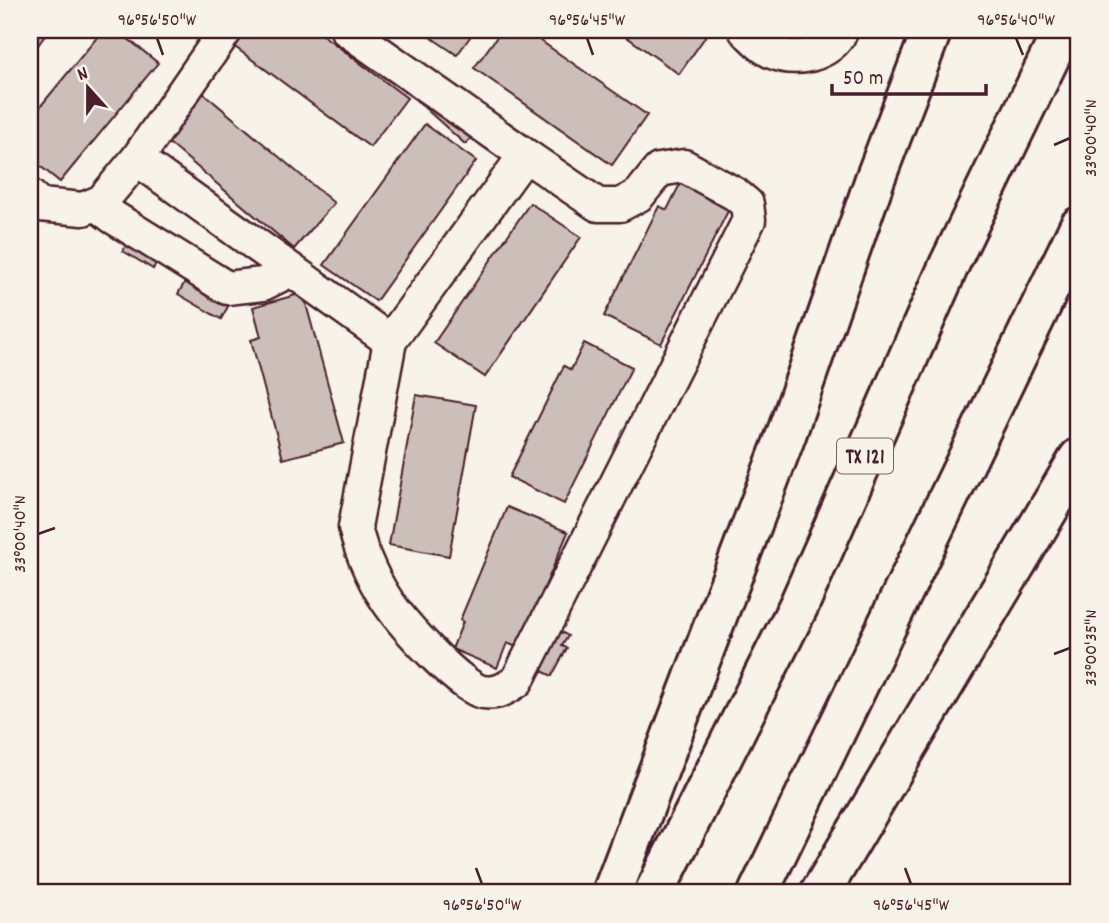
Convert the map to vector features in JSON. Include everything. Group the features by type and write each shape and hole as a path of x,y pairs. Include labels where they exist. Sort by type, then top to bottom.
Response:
{"highway":[{"path":"612,893 786,435 875,178 932,30"},
{"name":"TX 121","path":"658,886 799,605 950,263 1063,30"},
{"path":"758,893 1079,227"},
{"path":"820,893 1079,458"}],"lane":[{"path":"30,195 40,205 83,209 102,201 137,159 226,30"},
{"path":"347,30 598,205 620,205 639,195 659,170 684,166 736,194 747,204 749,219 517,681 498,693 480,692 461,682 393,609 360,550 355,527 390,341 525,155"},
{"path":"744,30 769,50 789,56 818,53 838,31"},
{"path":"137,159 390,341"},
{"path":"96,204 227,288 263,284 291,270"}],"building":[{"path":"30,30 49,30 30,56"},
{"path":"103,30 117,30 158,63 60,182 30,158 30,142 40,129 30,119"},
{"path":"242,30 316,30 407,98 370,147 231,44"},
{"path":"420,30 475,30 457,55"},
{"path":"502,30 525,30 647,115 612,165 474,68"},
{"path":"617,30 710,30 679,74"},
{"path":"428,88 477,132 465,144 417,101"},
{"path":"202,92 334,203 294,249 163,138"},
{"path":"425,124 476,161 376,301 324,265"},
{"path":"681,182 730,207 661,344 604,316 659,206 667,210"},
{"path":"530,203 581,237 485,377 434,343"},
{"path":"130,239 160,257 153,269 123,251"},
{"path":"188,277 231,301 221,319 178,294"},
{"path":"303,293 344,443 283,459 251,340 261,337 253,307"},
{"path":"584,343 632,367 564,504 509,477 564,366 571,370"},
{"path":"416,395 476,405 449,556 389,545"},
{"path":"507,507 568,532 519,648 507,643 497,668 452,649 463,622 460,620"},
{"path":"560,631 568,636 562,646 567,648 552,676 540,670"}]}
